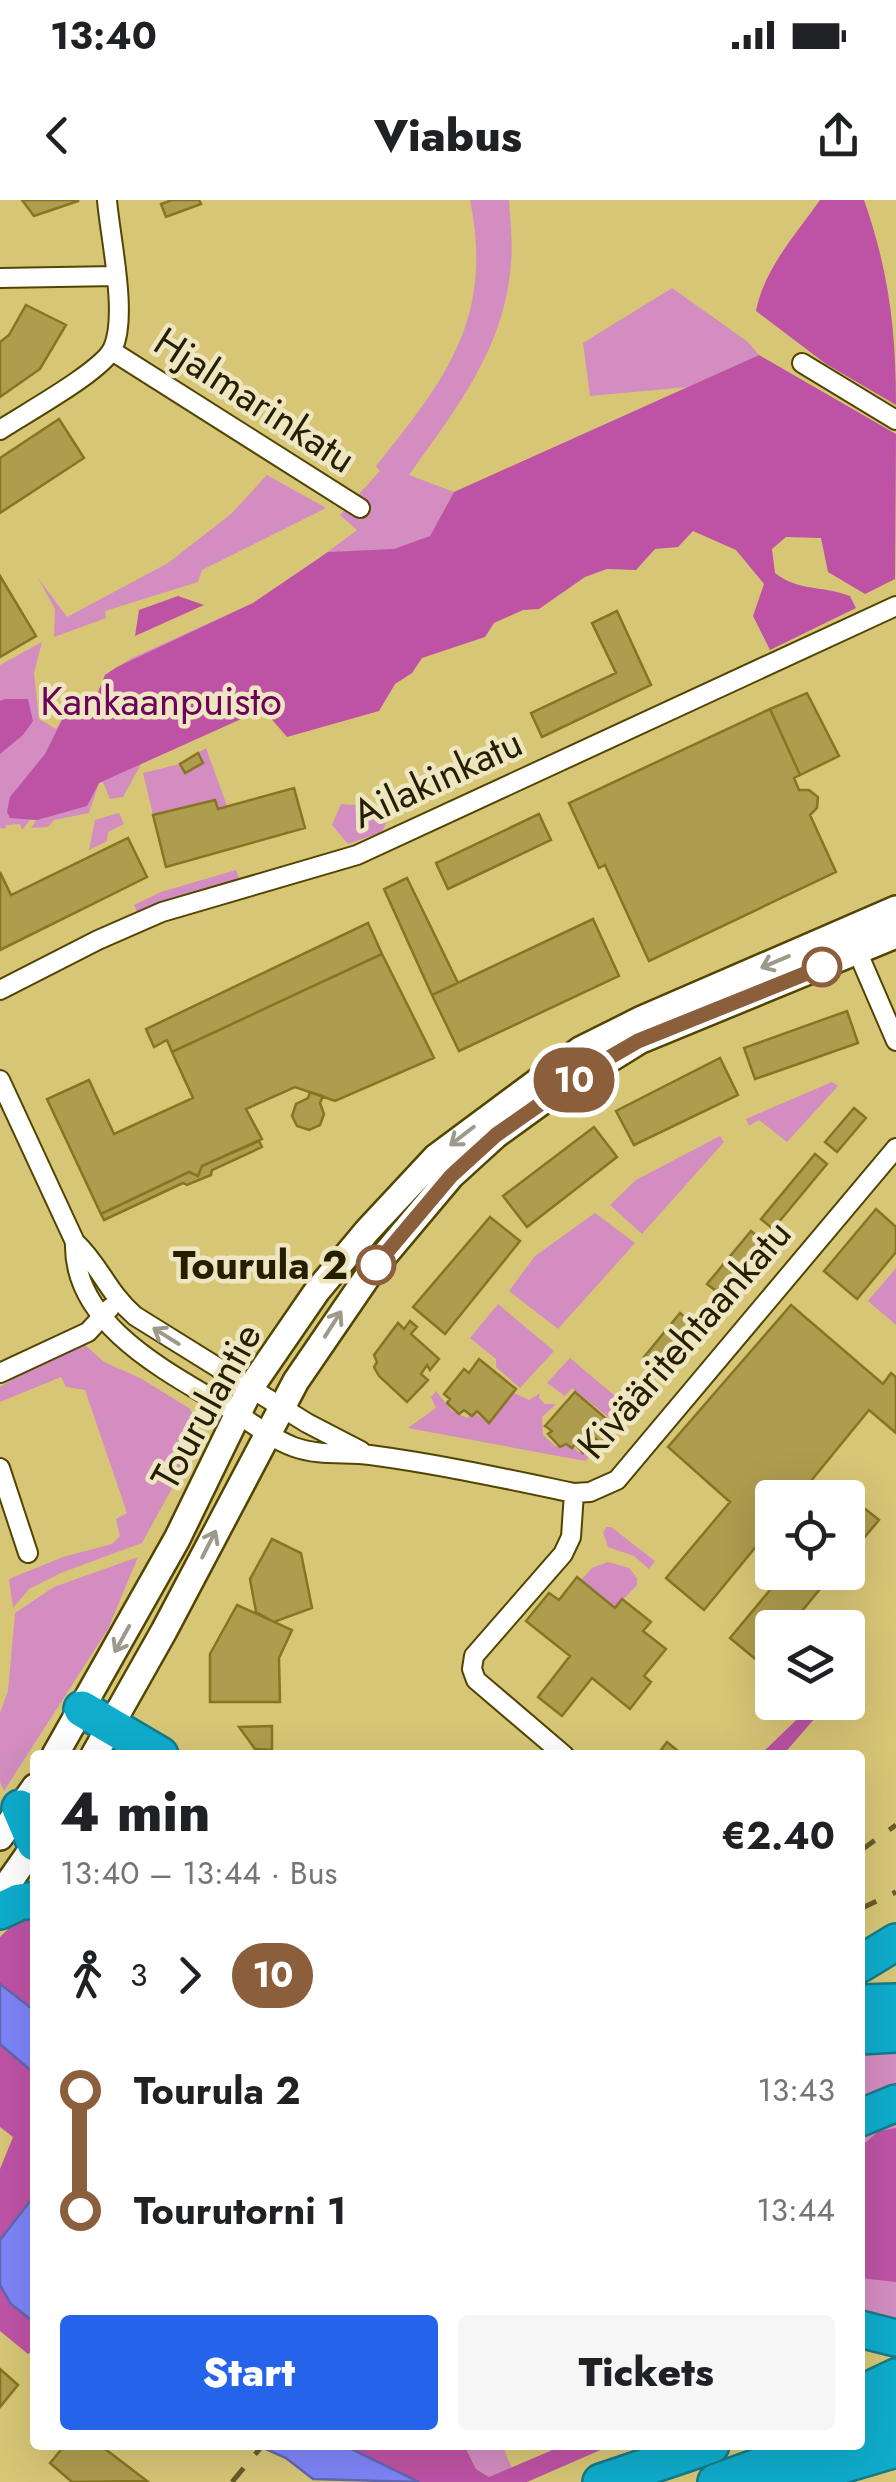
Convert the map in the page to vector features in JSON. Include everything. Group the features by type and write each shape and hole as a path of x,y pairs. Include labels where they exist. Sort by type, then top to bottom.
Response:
{"highway":[{"path":"96,1730 147,1750"},
{"path":"18,1810 30,1834"},
{"path":"865,1961 896,1942"},
{"path":"865,2003 896,2002"},
{"path":"865,2116 896,2104"},
{"path":"865,2330 896,2338"},
{"path":"865,2392 896,2377"},
{"path":"865,2428 896,2414"},
{"path":"784,2482 896,2449"},
{"path":"588,2482 653,2450"},
{"path":"601,2482 696,2450"},
{"path":"716,2482 805,2450"}],"main road":[{"name":"Tourulantie","path":"96,1730 177,1539 251,1387 317,1290 436,1158 580,1050 896,908"},
{"name":"Tourulantie","path":"63,1750 96,1730 164,1631 282,1407 372,1270 451,1176 496,1135 593,1067 638,1041 896,935"},
{"path":"11,1903 30,1856"}],"street":[{"path":"0,430 95,368 112,351 118,332 107,200"},
{"path":"0,278 116,276"},
{"name":"Hjalmarinkatu","path":"112,351 360,508"},
{"path":"802,363 896,420"},
{"name":"Ailakinkatu","path":"0,990 162,912 356,855 896,606"},
{"path":"858,952 896,1042"},
{"path":"0,1080 75,1242 88,1254 116,1300 88,1332 0,1373"},
{"name":"Kivääritehtaankatu","path":"75,1242 74,1260 80,1279 103,1318 130,1344 293,1447 368,1454 574,1493 601,1489 617,1480 896,1148"},
{"name":"Kivääritehtaankatu","path":"116,1300 135,1316 282,1407 368,1454"},
{"path":"0,1468 28,1552"},
{"path":"558,1750 476,1680 472,1669 474,1656 563,1554 572,1538 574,1493"}],"green space":[{"name":"Kankaanpuisto","path":"470,200 509,200 511,262 500,321 489,349 461,401 409,475 454,492 430,536 263,709 141,764 123,797 110,799 103,782 99,783 89,813 54,820 48,827 31,828 36,820 30,820 22,830 20,824 0,828 0,665 42,642 34,673 39,719 56,729 64,716 90,712 105,675 132,658 253,603 357,530 340,515 380,471 376,466 443,375 469,313 476,242"},
{"path":"820,200 864,200 880,252 889,301 896,405 826,364 756,311 773,266"},
{"path":"672,288 748,342 759,355 688,387 590,396 583,343"},
{"path":"759,355 896,434 895,579 865,594 828,572 821,538 786,537 772,549 775,573 802,586 850,596 856,608 770,650 753,616 764,584 736,550 693,531 678,547 655,549 636,570 607,569 585,577 539,609 523,610 494,623 485,637 422,658 412,673 395,684 379,711 287,737 263,709 99,783 87,806 37,820 10,818 10,797 45,754 64,716 90,712 105,675 117,667 253,603 328,552 394,549 430,536 454,492"},
{"name":"Kankaanpuisto","path":"267,475 326,508 202,570 198,582 105,611 106,618 54,637 55,609 38,578 67,617 168,563 231,514"},
{"path":"178,596 204,605 135,636 139,610"},
{"path":"28,699 33,721 0,754 0,701"},
{"path":"206,748 227,806 218,809 214,800 153,815 143,773 180,764"},
{"path":"341,804 364,806 376,814 393,807 382,832 348,844 332,825"},
{"path":"119,813 124,824 108,832 107,841 89,850 95,820"},
{"path":"236,870 240,881 137,912 134,905 161,892"},
{"path":"832,1082 838,1086 787,1142 759,1120 749,1126 746,1119"},
{"path":"720,1136 724,1142 642,1234 610,1205 636,1180"},
{"path":"595,1213 635,1243 558,1329 509,1291 535,1256"},
{"path":"896,1268 896,1325 868,1301"},
{"path":"498,1304 554,1351 520,1388 496,1367 496,1359 470,1338"},
{"path":"85,1345 104,1362 140,1378 189,1408 197,1419 200,1437 142,1543 29,1589 13,1608 9,1579 63,1557 112,1544 120,1536 116,1519 127,1513 85,1390 66,1387 61,1377 0,1402 0,1387 48,1357"},
{"path":"570,1358 634,1412 585,1461 408,1428 436,1408 431,1397 436,1391 452,1411 467,1418 473,1412 487,1422 512,1392 529,1400 540,1393 545,1404 556,1404 542,1417 543,1435 555,1446 573,1446 578,1452 585,1452 613,1428 612,1420 572,1388 565,1396 547,1383"},
{"path":"607,1527 655,1561 649,1569 634,1556 608,1547 603,1532"},
{"path":"138,1557 108,1629 4,1791 0,1782 0,1713 8,1691 15,1613 54,1587"},
{"path":"608,1562 629,1568 637,1578 637,1585 615,1608 581,1580 592,1568"},
{"path":"796,1720 813,1720 787,1750 765,1750"},
{"path":"30,1916 30,2007 0,1984 0,1937 14,1923"},
{"path":"0,2044 30,2070 30,2201 0,2240 0,2169 13,2137 0,2127"},
{"path":"896,2049 896,2094 865,2105 865,2050"},
{"path":"896,2118 896,2325 865,2317 865,2128"},
{"path":"896,2128 896,2282 865,2279 865,2143 879,2131"},
{"path":"0,2286 11,2304 30,2319 30,2353 0,2331"},
{"path":"353,2450 466,2450 476,2469 489,2477 552,2450 601,2450 527,2482 419,2482"},
{"path":"466,2450 504,2450 512,2468 489,2477 476,2469"}],"shaded area":[{"path":"0,1984 30,2007 30,2070 0,2044"},
{"path":"30,2201 30,2319 11,2304 0,2285 0,2240"},
{"path":"268,2450 353,2450 419,2482 313,2479"}],"building":[{"path":"22,200 78,200 78,201 34,216"},
{"path":"199,200 201,204 166,217 161,204"},
{"path":"26,305 66,325 40,369 0,397 0,342 9,335"},
{"path":"59,419 84,458 0,513 0,458"},
{"path":"0,576 36,636 0,657"},
{"path":"617,611 651,685 542,737 531,713 616,673 592,623"},
{"path":"807,693 839,756 800,775 770,709"},
{"path":"770,709 800,775 794,778 799,790 809,790 818,797 817,808 810,815 836,872 649,961 605,865 599,868 569,803"},
{"path":"198,753 203,763 185,773 180,764"},
{"path":"294,788 305,828 166,867 153,815 215,800 218,809"},
{"path":"539,814 551,840 448,889 436,863"},
{"path":"128,838 147,877 0,950 0,872 11,895"},
{"path":"407,878 458,983 432,995 384,889"},
{"path":"593,919 619,976 459,1051 432,995"},
{"path":"368,923 382,954 172,1052 167,1040 154,1047 146,1029"},
{"path":"382,954 434,1058 335,1101 295,1087 246,1109 262,1139 202,1166 198,1176 189,1172 101,1214 47,1099 89,1080 114,1134 193,1098 172,1052"},
{"path":"847,1011 858,1043 755,1079 744,1048"},
{"path":"720,1058 738,1095 634,1145 616,1111"},
{"path":"310,1092 323,1096 320,1103 324,1114 320,1125 309,1130 297,1126 292,1116 296,1104 308,1098"},
{"path":"854,1108 866,1118 837,1152 825,1142"},
{"path":"594,1127 617,1157 527,1227 503,1196"},
{"path":"259,1141 262,1147 212,1170 211,1175 187,1185 183,1183 104,1220 101,1214 189,1172 198,1176 202,1166"},
{"path":"815,1154 827,1164 773,1229 761,1219"},
{"path":"876,1209 896,1227 896,1252 857,1299 824,1271"},
{"path":"490,1217 520,1241 445,1334 413,1307"},
{"path":"751,1231 763,1241 720,1294 707,1284"},
{"path":"791,1305 883,1384 891,1373 896,1377 896,1433 869,1410 812,1480 755,1480 755,1548 704,1610 666,1578 730,1502 668,1447"},
{"path":"680,1313 693,1324 657,1368 644,1357"},
{"path":"410,1321 417,1327 411,1334 439,1359 430,1370 427,1365 421,1374 428,1380 407,1402 379,1376 374,1355 398,1323 404,1329"},
{"path":"479,1359 516,1389 489,1423 477,1411 472,1416 464,1410 459,1414 444,1394 464,1369 469,1373"},
{"path":"575,1392 610,1422 611,1431 583,1453 575,1444 572,1448 566,1444 560,1447 545,1426"},
{"path":"865,1509 879,1520 865,1537"},
{"path":"272,1539 301,1553 312,1608 274,1622 256,1612 250,1579"},
{"path":"577,1577 615,1608 622,1599 651,1622 643,1631 666,1649 644,1676 651,1682 630,1709 592,1678 562,1716 538,1697 570,1656 526,1621 549,1593 559,1600"},
{"path":"770,1590 819,1590 803,1610 755,1610 755,1659 730,1638"},
{"path":"237,1605 292,1630 279,1658 280,1702 210,1702 210,1654"},
{"path":"272,1726 272,1750 255,1749 239,1727"},
{"path":"667,1742 677,1750 661,1750"},
{"path":"0,2369 18,2385 0,2407"},
{"path":"61,2450 107,2450 147,2481 72,2482 50,2463"}],"railway":[{"path":"865,1847 896,1825"},
{"path":"865,1907 896,1892"},
{"path":"232,2482 259,2450"}],"bus line":[{"name":"10","path":"376,1265 451,1176 496,1135 593,1067 638,1041 822,967"}],"place":[{"name":"Tourula 2","path":"376,1265"}]}
